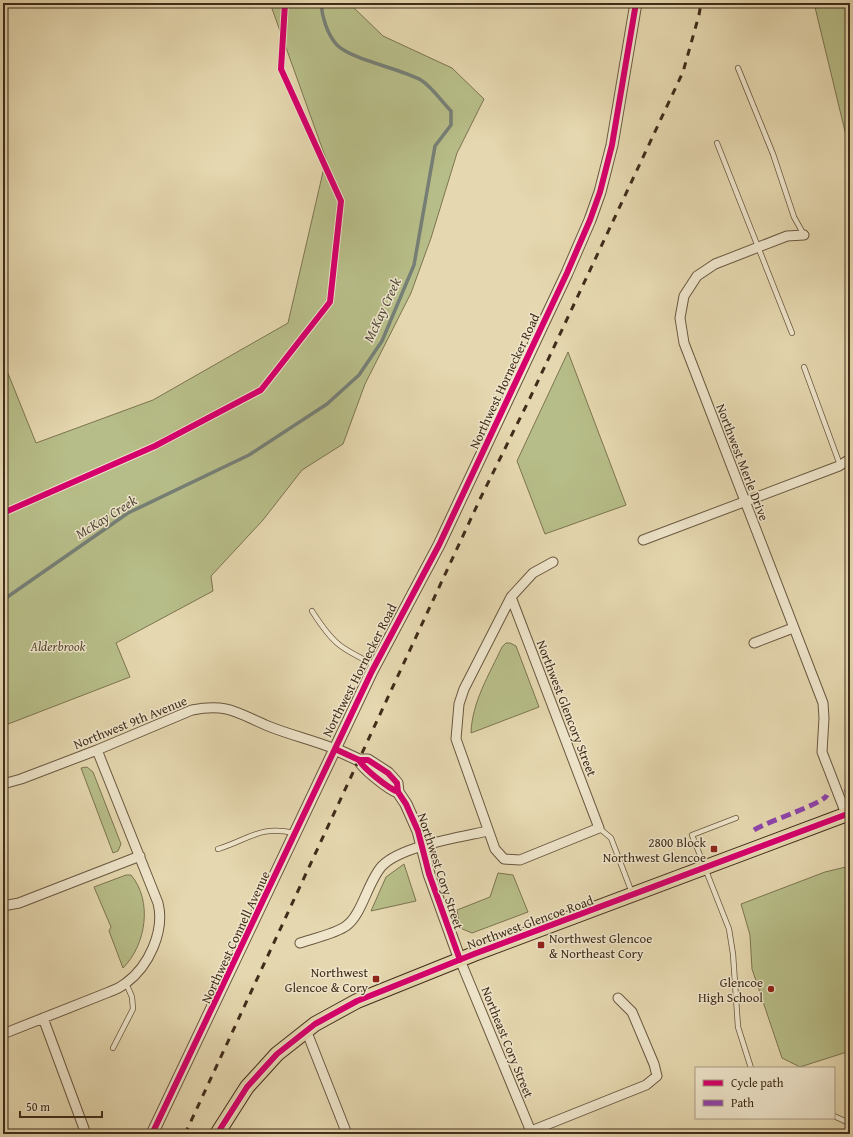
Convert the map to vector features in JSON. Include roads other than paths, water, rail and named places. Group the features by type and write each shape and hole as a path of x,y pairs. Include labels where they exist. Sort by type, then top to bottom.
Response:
{"main road":[{"name":"Northwest Glencoe Road","path":"216,1134 247,1087 263,1067 306,1030 357,1001 460,960 848,814"}],"street":[{"name":"Northwest Hornecker Road","path":"335,749 375,665 439,545 568,273 590,220 600,192 612,145 636,3"},
{"path":"757,247 787,236 804,235"},
{"name":"Northwest Merle Drive","path":"757,247 715,264 697,276 684,296 682,302 680,318 684,343 823,703 824,718 822,752 848,814"},
{"path":"644,540 850,460"},
{"path":"553,562 533,573 511,597 464,689 458,712 456,735 462,760 488,831 495,849 504,859 520,860 599,828"},
{"name":"Northwest Glencory Street","path":"511,597 599,828"},
{"path":"754,643 793,628"},
{"name":"Northwest 9th Avenue","path":"3,784 97,750 151,728 173,717 206,707 223,707 239,712 268,726 335,749"},
{"name":"Northwest Cory Street","path":"335,749 359,760 368,760 388,774 397,783 398,792 411,813 423,847 431,881 460,960"},
{"name":"Northwest Connell Avenue","path":"152,1134 296,834 335,749"},
{"path":"3,1034 126,984 141,968 160,926 161,913 140,856 97,750"},
{"path":"300,943 346,926 354,918 382,865 398,854 488,831"},
{"path":"3,906 18,903 140,856"},
{"name":"Northeast Cory Street","path":"460,960 531,1132"},
{"path":"531,1132 646,1085 656,1076 654,1064 632,1012 618,998"},
{"path":"43,1018 86,1134"},
{"path":"306,1030 348,1134"}],"lane":[{"path":"738,68 773,154 794,217 804,235"},
{"path":"717,143 792,333"},
{"path":"804,367 840,465"},
{"path":"312,611 328,636 343,649 375,665"},
{"path":"736,818 692,835 729,929 733,954 738,1027 740,1039 751,1067"},
{"path":"599,828 611,838 633,896"},
{"path":"218,848 267,830 279,830 296,834"},
{"path":"113,1048 132,1009 132,997 126,984"},
{"path":"835,1116 847,1122 850,1127"}],"waterway":[{"name":"McKay Creek","path":"3,600 128,513 249,455 327,404 359,375 382,341 414,265 435,146 451,125 451,111 421,80 364,60 337,45 330,36 321,3"}],"railway":[{"path":"185,1134 481,497 530,398 683,72 701,3"}],"place":[{"name":"2800 Block Northwest Glencoe","path":"714,849"},
{"name":"Northwest Glencoe & Northeast Cory","path":"541,945"},
{"name":"Northwest Glencoe & Cory","path":"376,979"},
{"name":"Glencoe High School","path":"771,989"}],"park label":[{"name":"Alderbrook","path":"58,646"}]}
